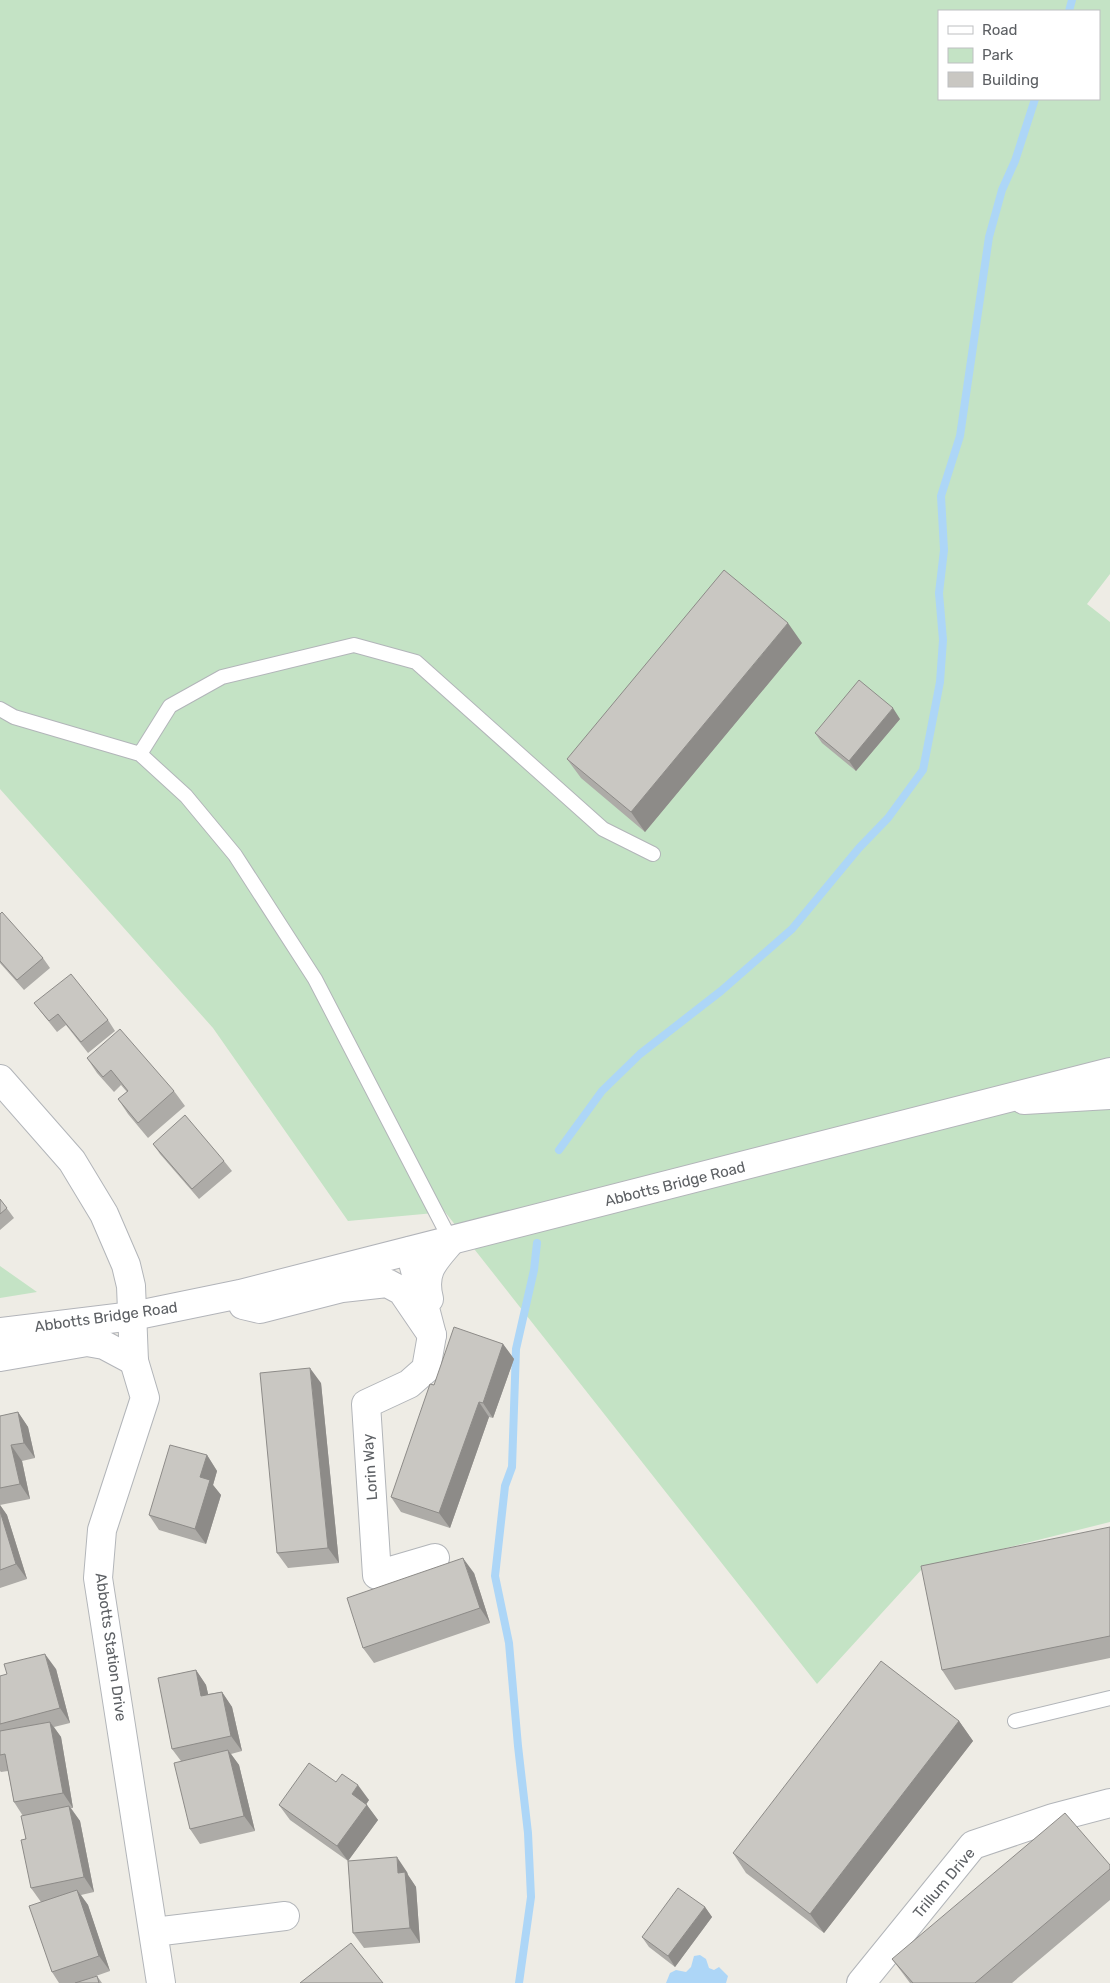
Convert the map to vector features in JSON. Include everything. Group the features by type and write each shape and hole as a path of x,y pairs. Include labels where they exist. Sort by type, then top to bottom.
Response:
{"street":[{"name":"Abbotts Bridge Road","path":"0,1332 134,1316 240,1294 1110,1072"},
{"name":"Abbotts Station Drive","path":"0,1079 72,1162 104,1214 126,1265 131,1286 134,1316 134,1361 145,1398 102,1530 98,1578 162,1983"},
{"path":"1002,1100 1110,1095"},
{"name":"Lorin Way","path":"435,1558 377,1575 366,1404 408,1384 426,1369 432,1335 432,1309 426,1287 430,1264 451,1241"},
{"name":"Lorin Way","path":"410,1251 432,1335"},
{"path":"240,1294 243,1305 260,1309 342,1288 387,1283 402,1291 432,1335"},
{"name":"Abbotts Bridge Road","path":"0,1357 87,1342 104,1345 134,1361"},
{"name":"Trillum Drive","path":"871,1979 973,1846 1053,1818 1110,1803"},
{"path":"154,1932 285,1916"}],"lane":[{"path":"140,754 170,706 222,677 354,645 416,662 603,830 653,854"},
{"path":"0,709 14,717 140,754 186,796 241,863 315,979 451,1241"},
{"path":"1014,1721 1110,1698"}],"green space":[{"path":"0,0 1110,0 1110,574 1087,604 1110,622 1110,1522 922,1569 817,1684 445,1212 348,1221 213,1028 0,789"},
{"path":"0,1266 37,1292 0,1298"}],"water":[{"path":"700,1955 706,1959 709,1968 714,1970 719,1967 728,1976 726,1983 666,1983 670,1973 676,1970 686,1972 691,1967 694,1956"}],"building":[{"path":"724,570 788,623 631,812 567,759"},
{"path":"859,680 893,708 849,761 815,733"},
{"path":"2,912 43,958 17,980 0,961 0,914"},
{"path":"71,974 108,1020 81,1042 58,1014 49,1021 34,1003"},
{"path":"120,1029 174,1091 138,1123 118,1099 128,1091 111,1070 103,1077 87,1058"},
{"path":"185,1115 224,1161 192,1189 153,1144"},
{"path":"0,1199 7,1208 0,1214"},
{"path":"454,1327 503,1344 483,1403 479,1402 439,1513 391,1497 430,1384 434,1385"},
{"path":"310,1368 328,1548 277,1553 260,1373"},
{"path":"18,1412 24,1443 11,1445 20,1484 0,1488 0,1416"},
{"path":"170,1445 207,1455 200,1477 210,1480 195,1529 149,1515"},
{"path":"0,1511 16,1564 0,1570"},
{"path":"1110,1527 1110,1636 942,1670 921,1566"},
{"path":"463,1558 480,1608 363,1648 347,1598"},
{"path":"45,1654 60,1708 0,1724 0,1676 7,1674 4,1664"},
{"path":"881,1661 959,1721 810,1914 733,1853"},
{"path":"196,1670 201,1696 222,1692 231,1736 172,1749 158,1678"},
{"path":"50,1722 63,1793 14,1802 5,1754 0,1755 0,1731"},
{"path":"228,1750 244,1816 190,1829 174,1763"},
{"path":"309,1763 336,1782 342,1774 358,1785 352,1794 367,1805 337,1846 279,1805"},
{"path":"69,1806 84,1877 31,1888 21,1840 26,1839 21,1816"},
{"path":"1065,1813 1110,1865 1110,1869 975,1983 913,1983 892,1959"},
{"path":"397,1857 398,1873 405,1872 410,1928 353,1933 348,1861"},
{"path":"678,1888 705,1907 668,1956 642,1937"},
{"path":"77,1890 99,1956 52,1972 29,1906"},
{"path":"351,1943 383,1983 300,1983"},
{"path":"97,1976 99,1983 75,1983"}],"waterway":[{"path":"1069,10 1072,0"},
{"path":"559,1150 602,1091 640,1054 721,991 792,929 859,848 888,818 923,770 940,682 943,640 939,593 944,550 941,496 960,436 989,237 1002,190 1015,161 1035,100"},
{"path":"519,1983 531,1897 528,1833 509,1643 495,1576 505,1486 512,1467 516,1349 534,1270 537,1243"}]}
